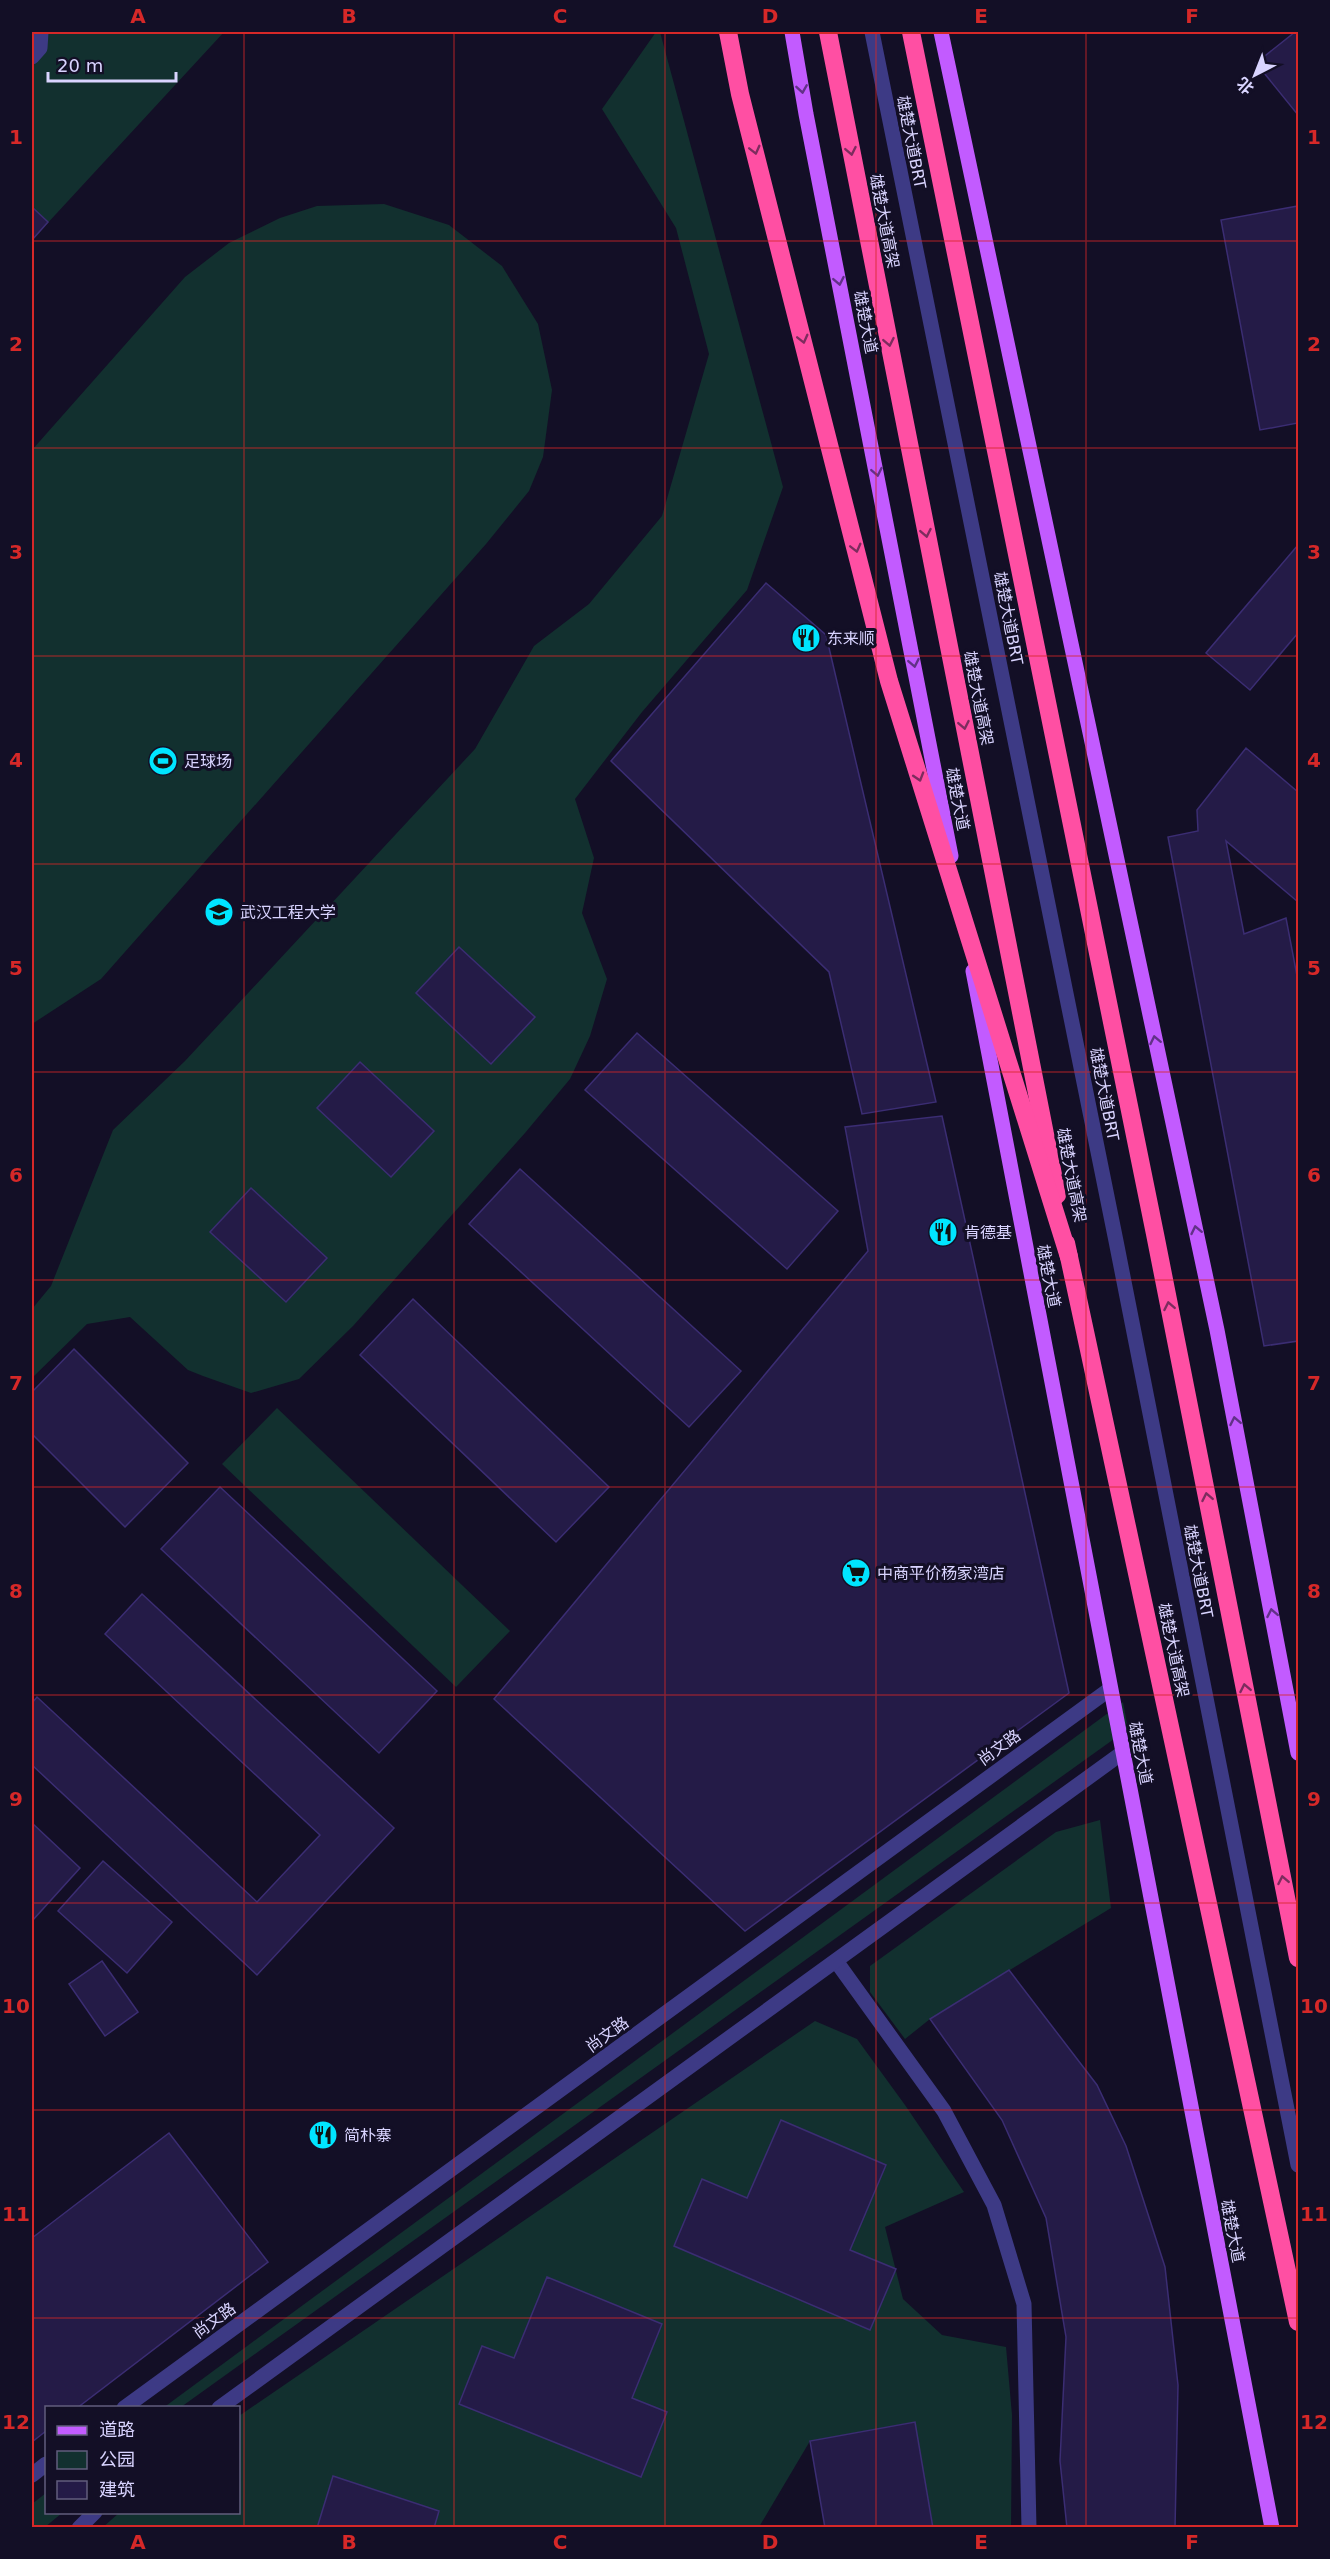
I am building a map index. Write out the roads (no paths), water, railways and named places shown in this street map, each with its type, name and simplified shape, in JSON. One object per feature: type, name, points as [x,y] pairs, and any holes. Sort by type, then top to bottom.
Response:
[{"type":"highway","points":[[728,32],[740,94],[889,681],[1069,1257]]},
{"type":"highway","name":"雄楚大道高架","points":[[828,32],[1069,1257],[1299,2322]]},
{"type":"highway","points":[[911,32],[1299,1958]]},
{"type":"main road","name":"雄楚大道","points":[[792,32],[1272,2528]]},
{"type":"main road","points":[[941,32],[1215,1318],[1299,1753]]},
{"type":"street","points":[[32,57],[40,48],[41,32]]},
{"type":"street","name":"雄楚大道BRT","points":[[872,32],[1116,1240],[1299,2165]]},
{"type":"street","name":"尚文路","points":[[127,2406],[1110,1689]]},
{"type":"street","points":[[222,2406],[1122,1753]]},
{"type":"street","points":[[836,1961],[944,2111],[994,2205],[1024,2304],[1029,2528]]},
{"type":"street","points":[[32,2475],[45,2465]]},
{"type":"street","points":[[79,2528],[93,2514]]},
{"type":"place","name":"东来顺","points":[[806,638]]},
{"type":"place","name":"足球场","points":[[163,761]]},
{"type":"place","name":"武汉工程大学","points":[[219,912]]},
{"type":"place","name":"肯德基","points":[[943,1232]]},
{"type":"place","name":"中商平价杨家湾店","points":[[856,1573]]},
{"type":"place","name":"简朴寨","points":[[323,2135]]}]
